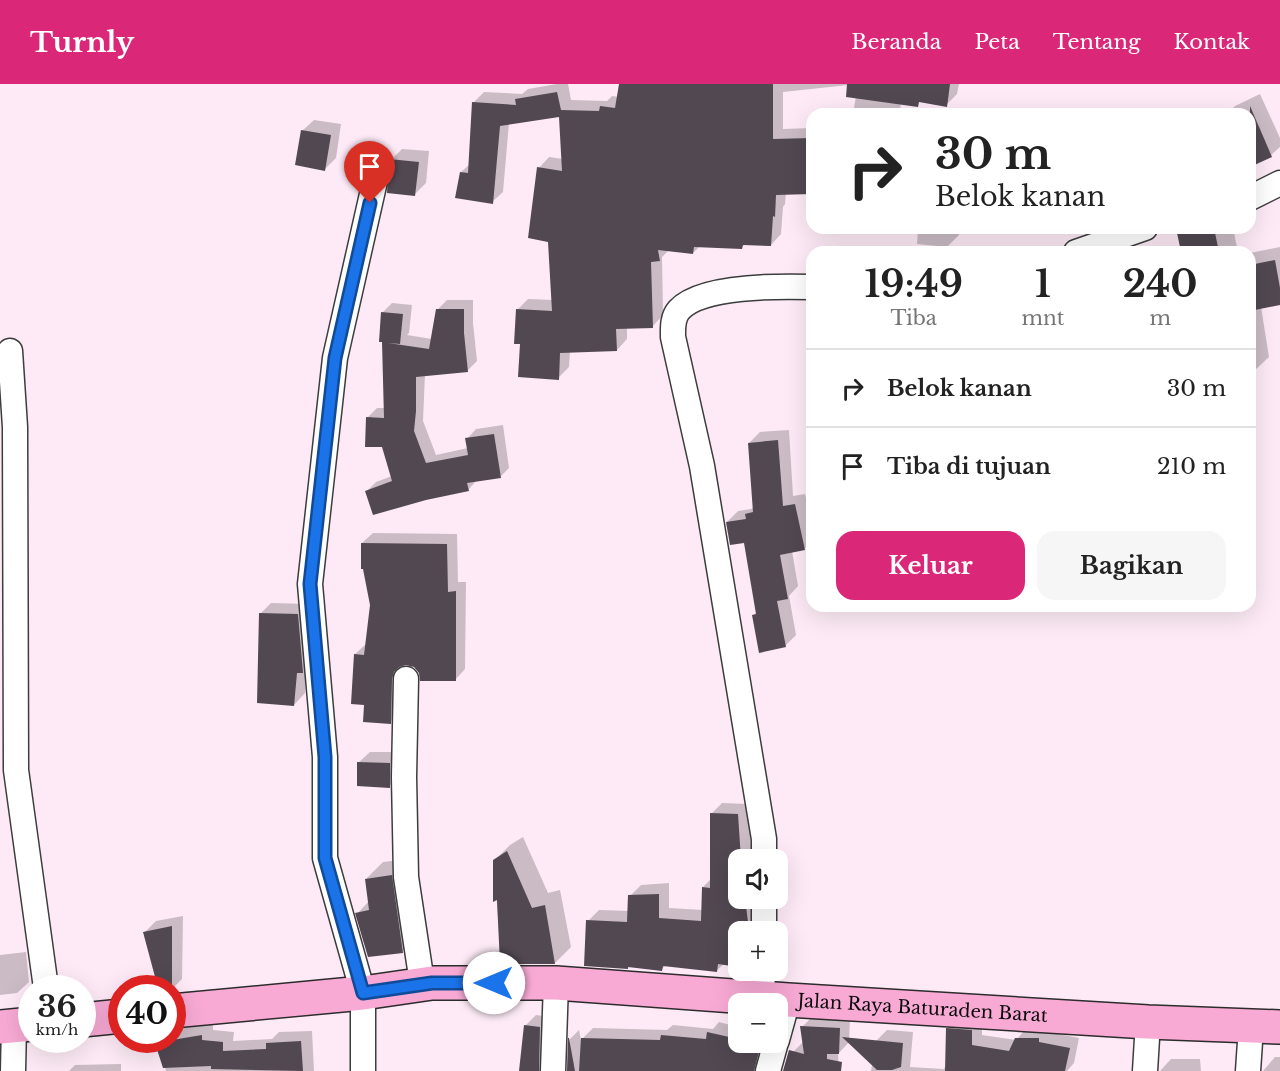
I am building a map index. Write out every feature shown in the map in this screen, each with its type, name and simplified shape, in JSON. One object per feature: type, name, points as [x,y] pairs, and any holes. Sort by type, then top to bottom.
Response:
[{"type":"street","points":[[363,1071],[363,993],[325,858],[325,757],[310,584],[335,358],[375,181]]},
{"type":"street","points":[[1256,195],[1280,183]]},
{"type":"street","points":[[1093,246],[1128,234]]},
{"type":"street","points":[[764,849],[702,466],[673,337],[673,321],[679,311],[692,300],[704,296],[732,290],[806,287]]},
{"type":"street","points":[[10,351],[15,428],[8,769],[44,975]]},
{"type":"street","points":[[406,679],[404,777],[406,877],[421,976],[432,983]]},
{"type":"street","name":"Jalan Raya Baturaden Barat","points":[[186,1010],[363,993],[432,983],[556,983],[771,990],[1148,1022],[1265,1027]]},
{"type":"street","points":[[554,1071],[556,983]]},
{"type":"street","points":[[1145,1071],[1148,1022]]},
{"type":"street","points":[[13,1071],[15,1026]]},
{"type":"street","points":[[1248,1071],[1265,1027]]},
{"type":"street","points":[[768,1071],[773,1053]]},
{"type":"building","points":[[619,84],[773,84],[773,139],[806,138],[806,194],[776,195],[771,246],[743,245],[742,249],[694,247],[693,254],[658,250],[660,261],[651,262],[653,328],[616,329],[617,351],[560,353],[559,380],[518,377],[520,344],[514,344],[516,309],[552,311],[548,242],[528,238],[537,167],[562,171],[559,117],[500,126],[493,204],[455,198],[460,172],[468,173],[472,102],[516,105],[515,99],[557,92],[561,110],[599,111],[600,106],[615,108]]},
{"type":"building","points":[[847,84],[950,84],[947,107],[919,102],[918,107],[846,97]]},
{"type":"building","points":[[1256,120],[1272,157],[1256,164]]},
{"type":"building","points":[[301,130],[331,135],[325,171],[295,165]]},
{"type":"building","points":[[389,159],[419,162],[415,196],[387,193]]},
{"type":"building","points":[[1177,234],[1215,234],[1218,246],[1180,246]]},
{"type":"building","points":[[1275,260],[1280,288],[1280,305],[1256,310],[1256,264]]},
{"type":"building","points":[[436,309],[464,309],[468,372],[416,377],[414,431],[426,463],[468,455],[465,438],[494,434],[501,478],[467,483],[469,491],[373,515],[365,491],[392,481],[382,447],[365,447],[366,417],[384,418],[382,342],[379,342],[381,312],[403,314],[400,344],[388,343],[429,349]]},
{"type":"building","points":[[778,440],[783,506],[795,504],[805,550],[780,555],[788,599],[777,601],[786,647],[759,653],[752,615],[756,614],[744,543],[730,545],[726,522],[746,519],[745,514],[753,512],[748,443]]},
{"type":"building","points":[[361,543],[447,544],[448,592],[456,591],[456,681],[420,681],[419,673],[414,667],[406,665],[399,667],[392,679],[391,724],[363,722],[364,705],[351,704],[354,654],[364,655],[370,605],[363,569],[361,569]]},
{"type":"building","points":[[259,613],[298,614],[303,673],[297,673],[294,706],[257,703]]},
{"type":"building","points":[[357,762],[390,763],[390,788],[357,786]]},
{"type":"building","points":[[710,813],[738,814],[740,849],[728,849],[728,909],[746,909],[748,921],[728,921],[728,966],[718,964],[717,972],[663,966],[662,971],[628,967],[628,969],[584,966],[586,920],[627,922],[628,895],[659,894],[659,918],[701,921],[702,887],[710,888]]},
{"type":"building","points":[[507,851],[532,908],[545,905],[555,964],[500,964],[497,900],[493,902],[493,860]]},
{"type":"building","points":[[392,875],[403,953],[368,957],[355,913],[369,910],[365,879]]},
{"type":"building","points":[[172,926],[172,975],[155,975],[143,932]]},
{"type":"building","points":[[524,1025],[540,1027],[539,1071],[519,1071]]},
{"type":"building","points":[[800,1026],[840,1028],[839,1054],[827,1054],[827,1059],[842,1062],[841,1071],[783,1071],[789,1050],[804,1054]]},
{"type":"building","points":[[946,1028],[972,1030],[972,1045],[1009,1051],[1015,1038],[1039,1038],[1039,1042],[1070,1048],[1065,1071],[945,1071]]},
{"type":"building","points":[[707,1032],[728,1037],[728,1053],[759,1053],[754,1071],[579,1071],[581,1038],[660,1040],[661,1035],[706,1039]]},
{"type":"building","points":[[202,1035],[202,1040],[223,1042],[223,1051],[266,1049],[266,1043],[301,1041],[303,1071],[211,1069],[211,1066],[163,1068],[158,1053],[186,1053],[186,1038]]},
{"type":"building","points":[[842,1037],[903,1043],[901,1067],[892,1070],[877,1070]]},
{"type":"building","points":[[569,1038],[575,1071],[567,1071]]},
{"type":"route","points":[[370,203],[335,358],[310,584],[325,757],[325,858],[363,993],[432,983],[494,983]]}]
